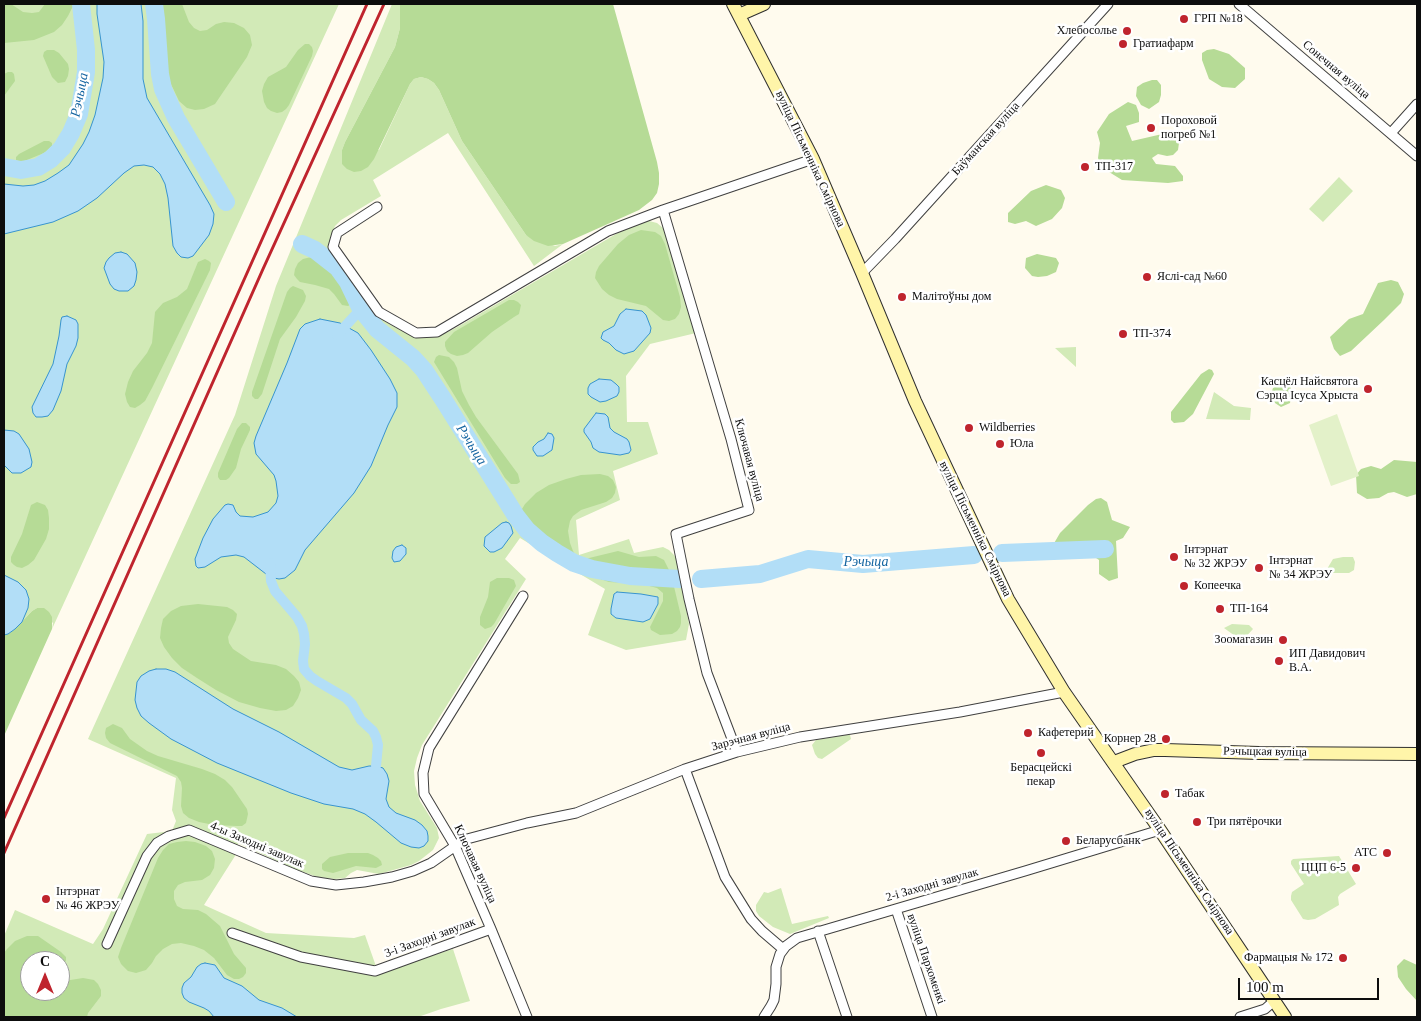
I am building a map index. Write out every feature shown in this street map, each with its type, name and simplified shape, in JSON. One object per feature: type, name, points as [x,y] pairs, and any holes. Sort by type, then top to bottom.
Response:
[{"type":"main road","points":[[736,9],[764,4]]},
{"type":"main road","name":"вуліца Пісьменніка Смірнова","points":[[736,9],[813,159],[915,401],[1008,598],[1064,692],[1114,762],[1285,1017]]},
{"type":"main road","name":"Рэчыцкая вуліца","points":[[1114,762],[1134,754],[1164,750],[1417,754]]},
{"type":"street","name":"Баўманская вуліца","points":[[862,273],[1108,4]]},
{"type":"street","name":"Сонечная вуліца","points":[[1239,4],[1417,156]]},
{"type":"street","points":[[1391,133],[1417,104]]},
{"type":"street","points":[[377,207],[337,233],[333,248],[379,312],[416,333],[437,332],[608,231],[663,210],[813,159]]},
{"type":"street","name":"Ключавая вуліца","points":[[663,210],[731,439],[749,510],[676,534],[689,600],[707,674],[737,752]]},
{"type":"street","name":"Ключавая вуліца","points":[[523,596],[429,748],[423,773],[424,794],[455,846],[527,1017]]},
{"type":"street","name":"Зарэчная вуліца","points":[[455,846],[468,839],[527,822],[576,813],[685,769],[737,752],[800,737],[960,712],[1064,692]]},
{"type":"street","points":[[685,769],[725,877],[751,919],[783,949],[777,960],[774,1000],[764,1017]]},
{"type":"street","name":"4-ы Заходні завулак","points":[[107,944],[147,856],[157,844],[169,836],[189,830],[311,881],[336,885],[403,875],[431,863],[455,846]]},
{"type":"street","name":"2-і Заходні завулак","points":[[783,949],[797,938],[818,931],[1160,830]]},
{"type":"street","name":"вуліца Пархоменкі","points":[[896,909],[932,1017]]},
{"type":"street","name":"3-і Заходні завулак","points":[[232,933],[301,957],[375,971],[491,929]]},
{"type":"street","points":[[818,931],[847,1017]]},
{"type":"street","points":[[1240,1017],[1265,1009],[1274,1001]]},
{"type":"green space","points":[[4,4],[339,4],[52,629],[53,623],[37,608],[15,629],[4,635]]},
{"type":"green space","points":[[4,4],[11,4],[23,12],[32,13],[39,12],[45,4],[74,4],[62,25],[54,32],[34,40],[4,43]]},
{"type":"green space","points":[[161,4],[182,4],[189,22],[200,31],[207,30],[216,24],[224,22],[234,23],[244,28],[250,35],[252,45],[247,57],[215,104],[204,109],[195,110],[187,108],[179,101],[170,82],[166,64]]},
{"type":"green space","points":[[392,4],[400,4],[400,28],[395,47],[342,150],[379,150],[410,84],[414,79],[421,77],[428,79],[439,90],[462,141],[526,235],[555,246],[563,244],[534,266],[448,133],[373,180],[381,196],[341,220],[335,226],[331,242],[384,321],[416,336],[438,335],[448,332],[628,227],[640,222],[649,221],[657,223],[663,228],[669,235],[696,333],[650,344],[626,376],[627,422],[648,422],[658,454],[613,471],[620,500],[576,520],[579,555],[629,539],[634,553],[663,547],[674,555],[677,560],[689,624],[686,640],[626,650],[588,635],[605,589],[520,538],[505,559],[526,579],[422,745],[417,758],[414,771],[415,785],[420,801],[437,828],[439,838],[433,850],[411,865],[379,874],[357,870],[345,878],[335,879],[318,877],[297,870],[238,843],[235,856],[204,905],[266,933],[354,938],[365,935],[378,972],[453,949],[470,1001],[418,1017],[4,1017],[4,936],[15,910],[93,944],[103,929],[147,834],[172,831],[176,821],[172,810],[176,778],[88,739],[235,415],[276,286]]},
{"type":"green space","points":[[400,4],[613,4],[657,162],[659,184],[657,193],[652,200],[639,210],[563,244],[548,246],[534,241],[526,235],[462,141],[439,90],[434,83],[421,77],[414,79],[410,84],[374,159],[368,167],[354,172],[347,169],[342,164],[342,150],[395,47],[400,28]]},
{"type":"green space","points":[[305,44],[309,44],[312,47],[312,56],[289,105],[282,112],[271,111],[264,102],[262,91],[264,84],[268,77],[286,67],[298,50]]},
{"type":"green space","points":[[1214,49],[1229,54],[1245,68],[1245,79],[1235,88],[1222,87],[1209,79],[1202,60],[1202,53]]},
{"type":"green space","points":[[47,50],[54,50],[59,53],[68,64],[68,76],[65,82],[58,83],[52,77],[43,56]]},
{"type":"green space","points":[[8,72],[14,74],[15,81],[4,96],[4,74]]},
{"type":"green space","points":[[1152,80],[1157,80],[1161,85],[1161,95],[1159,102],[1149,109],[1141,105],[1136,96],[1137,87]]},
{"type":"green space","points":[[1128,102],[1136,105],[1139,113],[1139,122],[1126,126],[1132,141],[1171,132],[1179,143],[1178,150],[1173,155],[1158,154],[1152,158],[1156,164],[1175,166],[1183,176],[1183,181],[1168,183],[1122,180],[1101,167],[1098,158],[1100,143],[1097,132],[1109,114]]},
{"type":"green space","points":[[44,141],[49,141],[52,143],[52,146],[44,153],[22,162],[16,160],[19,154]]},
{"type":"green space","points":[[1339,177],[1353,191],[1323,222],[1309,209]]},
{"type":"green space","points":[[1046,185],[1061,190],[1065,198],[1062,208],[1052,219],[1036,226],[1026,221],[1015,224],[1008,222],[1008,213],[1031,191]]},
{"type":"green space","points":[[641,230],[655,232],[661,236],[665,244],[680,297],[681,307],[675,319],[663,320],[646,306],[617,299],[609,295],[602,289],[595,278],[599,266],[618,244],[629,235]]},
{"type":"green space","points":[[1037,254],[1056,258],[1059,263],[1056,272],[1047,276],[1032,276],[1025,268],[1026,258]]},
{"type":"green space","points":[[319,258],[326,262],[342,280],[351,298],[351,304],[348,306],[342,305],[329,289],[300,282],[297,279],[294,275],[298,263],[303,259]]},
{"type":"green space","points":[[205,259],[211,263],[210,270],[152,388],[145,401],[135,408],[130,407],[125,394],[128,382],[133,371],[152,343],[155,312],[163,303],[177,297],[187,289],[198,262]]},
{"type":"green space","points":[[1391,280],[1398,282],[1404,294],[1401,303],[1351,351],[1340,356],[1334,349],[1330,337],[1349,319],[1363,314],[1378,283]]},
{"type":"green space","points":[[293,286],[303,290],[306,296],[305,301],[280,339],[262,394],[258,399],[255,399],[252,396],[252,392],[287,292]]},
{"type":"green space","points":[[509,300],[514,300],[521,305],[519,314],[492,332],[468,353],[457,356],[447,351],[445,342],[454,332]]},
{"type":"green space","points":[[1076,347],[1076,367],[1055,348]]},
{"type":"green space","points":[[439,355],[449,357],[454,362],[462,391],[469,405],[518,474],[520,482],[517,484],[511,484],[505,478],[434,362]]},
{"type":"green space","points":[[1209,369],[1214,374],[1193,414],[1184,422],[1174,423],[1171,420],[1171,412],[1201,374]]},
{"type":"green space","points":[[1279,383],[1290,385],[1292,393],[1290,403],[1281,407],[1272,401],[1270,397],[1273,388]]},
{"type":"green space","points":[[1214,392],[1234,406],[1251,408],[1250,420],[1206,419]]},
{"type":"green space","points":[[1337,414],[1359,476],[1331,486],[1309,425]]},
{"type":"green space","points":[[242,423],[246,423],[250,430],[241,449],[236,468],[229,478],[220,480],[218,473],[237,429]]},
{"type":"green space","points":[[1394,460],[1417,462],[1417,494],[1407,497],[1394,492],[1379,498],[1367,499],[1357,493],[1356,475],[1361,469],[1371,466],[1381,469]]},
{"type":"green space","points":[[600,474],[608,476],[613,480],[616,487],[615,493],[606,502],[581,510],[573,516],[568,531],[573,551],[576,556],[585,559],[618,551],[639,557],[656,556],[664,560],[671,574],[681,616],[680,627],[672,634],[660,635],[651,630],[650,627],[663,601],[663,593],[657,588],[642,584],[609,582],[583,573],[531,542],[519,529],[517,520],[519,514],[525,504],[536,493],[549,485],[566,479],[581,475]]},
{"type":"green space","points":[[1101,498],[1107,502],[1112,520],[1130,527],[1123,538],[1116,541],[1118,578],[1109,581],[1099,574],[1099,560],[1093,556],[1068,557],[1059,555],[1053,545],[1060,533],[1088,505]]},
{"type":"green space","points":[[37,502],[45,505],[48,510],[49,529],[46,539],[34,560],[22,568],[17,567],[11,562],[11,557],[22,534],[31,505]]},
{"type":"green space","points":[[1353,557],[1355,562],[1354,570],[1349,573],[1328,573],[1327,569],[1333,559]]},
{"type":"green space","points":[[497,578],[514,580],[516,586],[494,624],[485,629],[480,625],[480,617],[488,597],[490,582]]},
{"type":"green space","points":[[198,604],[227,607],[237,614],[228,637],[229,643],[233,649],[251,661],[276,665],[286,669],[294,676],[299,682],[301,690],[293,706],[286,710],[276,711],[239,702],[197,678],[182,668],[172,658],[160,638],[163,619],[171,611],[181,606]]},
{"type":"green space","points":[[37,608],[44,608],[49,612],[52,617],[52,629],[4,736],[4,635],[15,629]]},
{"type":"green space","points":[[1232,624],[1249,625],[1253,629],[1242,641],[1224,628]]},
{"type":"green space","points":[[113,724],[122,728],[130,739],[147,751],[202,769],[225,780],[247,809],[246,823],[242,826],[214,825],[189,818],[183,813],[181,806],[182,788],[177,776],[110,743],[105,733],[106,728]]},
{"type":"green space","points":[[850,735],[851,739],[822,759],[818,758],[815,754],[812,745],[816,740]]},
{"type":"green space","points":[[186,841],[206,846],[212,851],[215,859],[214,868],[210,875],[202,880],[185,882],[178,885],[174,891],[174,899],[177,906],[183,909],[198,910],[220,926],[234,954],[246,968],[246,973],[239,979],[234,979],[227,975],[214,958],[204,950],[181,943],[172,944],[163,949],[146,970],[136,973],[128,971],[121,964],[118,957],[158,858],[169,844]]},
{"type":"green space","points":[[348,853],[368,853],[378,858],[382,865],[376,868],[356,866],[333,873],[322,869],[322,864],[330,857]]},
{"type":"green space","points":[[1339,856],[1356,884],[1340,894],[1338,897],[1339,905],[1315,919],[1303,919],[1291,900],[1291,896],[1292,892],[1304,884],[1291,861],[1293,859]]},
{"type":"green space","points":[[781,888],[792,924],[828,916],[829,918],[790,934],[773,927],[759,916],[756,911],[756,905],[764,892],[768,893]]},
{"type":"green space","points":[[27,936],[38,936],[60,951],[20,951],[20,1001],[70,1001],[70,980],[83,978],[94,980],[101,990],[101,996],[87,1017],[4,1017],[4,953],[15,941]]},
{"type":"green space","points":[[1404,959],[1417,965],[1417,1001],[1398,977],[1397,966]]},
{"type":"water","points":[[97,4],[141,4],[143,21],[143,79],[147,98],[214,214],[209,235],[193,256],[188,258],[181,257],[173,246],[165,184],[160,174],[153,167],[144,165],[134,166],[97,198],[78,211],[53,222],[4,234],[4,184],[23,186],[45,181],[69,165],[89,132],[95,115],[103,78],[104,62]]},
{"type":"water","points":[[115,253],[127,254],[135,263],[137,272],[134,286],[128,291],[114,289],[104,268],[109,258]]},
{"type":"water","points":[[626,309],[642,311],[646,315],[651,328],[650,333],[634,351],[624,354],[601,338],[603,332],[614,326],[620,314]]},
{"type":"water","points":[[67,316],[76,320],[78,324],[76,346],[67,364],[61,391],[53,410],[48,416],[36,417],[32,407],[53,364],[62,317]]},
{"type":"water","points":[[320,319],[340,323],[358,333],[390,379],[397,393],[397,407],[371,466],[354,493],[305,550],[295,570],[285,578],[274,578],[244,557],[236,555],[221,557],[205,567],[198,568],[195,559],[203,538],[213,519],[225,505],[233,505],[240,516],[253,517],[268,512],[276,503],[278,496],[274,475],[256,454],[254,443],[300,329],[305,324]]},
{"type":"water","points":[[599,379],[611,380],[616,384],[619,387],[617,396],[600,402],[591,397],[588,394],[588,388],[590,384]]},
{"type":"water","points":[[596,413],[605,414],[608,417],[610,428],[627,439],[631,450],[629,453],[620,455],[599,452],[593,448],[584,429]]},
{"type":"water","points":[[4,430],[14,431],[19,434],[29,449],[32,462],[31,467],[21,473],[12,473],[4,465]]},
{"type":"water","points":[[548,433],[552,434],[554,438],[552,450],[543,456],[537,456],[533,447],[544,439]]},
{"type":"water","points":[[506,522],[511,526],[513,533],[502,548],[490,552],[484,546],[485,537],[502,523]]},
{"type":"water","points":[[402,545],[406,548],[406,554],[400,561],[394,562],[392,558],[393,551],[396,547]]},
{"type":"water","points":[[4,575],[18,582],[26,590],[29,599],[28,608],[22,622],[15,629],[4,635]]},
{"type":"water","points":[[617,592],[658,597],[658,604],[650,619],[643,622],[616,618],[611,614],[611,609],[614,594]]},
{"type":"water","points":[[156,669],[166,669],[175,672],[233,709],[279,732],[339,767],[352,770],[369,766],[383,768],[389,781],[386,799],[389,807],[396,813],[415,820],[422,825],[427,831],[428,841],[419,848],[411,847],[401,843],[365,814],[353,809],[324,804],[291,793],[217,763],[171,739],[141,716],[135,700],[137,682],[141,676]]},
{"type":"water","points":[[205,963],[215,965],[224,978],[242,986],[259,1000],[282,1008],[297,1017],[214,1017],[204,1008],[189,1002],[182,993],[184,983],[191,977],[197,967]]},
{"type":"waterway","name":"Рэчыца","points":[[4,167],[21,170],[38,167],[51,159],[62,148],[71,133],[79,114],[86,72],[86,50],[81,4]]},
{"type":"waterway","name":"Рэчыца","points":[[154,4],[163,89],[176,118],[226,202]]},
{"type":"waterway","name":"Рэчыца","points":[[302,244],[315,250],[338,268],[348,282],[361,309],[377,329],[413,358],[424,370],[516,516],[527,530],[557,553],[574,563],[592,569],[630,576],[680,579]]},
{"type":"waterway","points":[[337,335],[361,309]]},
{"type":"waterway","name":"Рэчыца","points":[[1002,553],[1105,549]]},
{"type":"waterway","name":"Рэчыца","points":[[701,579],[760,574],[808,559],[863,564],[974,555]]},
{"type":"waterway","points":[[270,563],[271,581],[275,591],[297,617],[302,626],[305,644],[304,669],[317,681],[346,698],[352,704],[361,720],[373,731],[378,745],[376,766]]},
{"type":"railway","points":[[4,818],[367,4]]},
{"type":"railway","points":[[4,853],[263,269],[384,4]]},
{"type":"place","name":"ГРП №18","points":[[1184,19]]},
{"type":"place","name":"Хлебосолье","points":[[1127,31]]},
{"type":"place","name":"Гратиафарм","points":[[1123,44]]},
{"type":"place","name":"Пороховой погреб №1","points":[[1151,128]]},
{"type":"place","name":"ТП-317","points":[[1085,167]]},
{"type":"place","name":"Яслі-сад №60","points":[[1147,277]]},
{"type":"place","name":"Малітоўны дом","points":[[902,297]]},
{"type":"place","name":"ТП-374","points":[[1123,334]]},
{"type":"place","name":"Касцёл Найсвятога Сэрца Ісуса Хрыста","points":[[1368,389]]},
{"type":"place","name":"Wildberries","points":[[969,428]]},
{"type":"place","name":"Юла","points":[[1000,444]]},
{"type":"place","name":"Інтэрнат № 32 ЖРЭУ","points":[[1174,557]]},
{"type":"place","name":"Інтэрнат № 34 ЖРЭУ","points":[[1259,568]]},
{"type":"place","name":"Копеечка","points":[[1184,586]]},
{"type":"place","name":"ТП-164","points":[[1220,609]]},
{"type":"place","name":"Зоомагазин","points":[[1283,640]]},
{"type":"place","name":"ИП Давидович В.А.","points":[[1279,661]]},
{"type":"place","name":"Кафетерий","points":[[1028,733]]},
{"type":"place","name":"Корнер 28","points":[[1166,739]]},
{"type":"place","name":"Берасцейскі пекар","points":[[1041,753]]},
{"type":"place","name":"Табак","points":[[1165,794]]},
{"type":"place","name":"Три пятёрочки","points":[[1197,822]]},
{"type":"place","name":"Беларусбанк","points":[[1066,841]]},
{"type":"place","name":"АТС","points":[[1387,853]]},
{"type":"place","name":"ЦЦП 6-5","points":[[1356,868]]},
{"type":"place","name":"Інтэрнат № 46 ЖРЭУ","points":[[46,899]]},
{"type":"place","name":"Фармацыя № 172","points":[[1343,958]]}]
